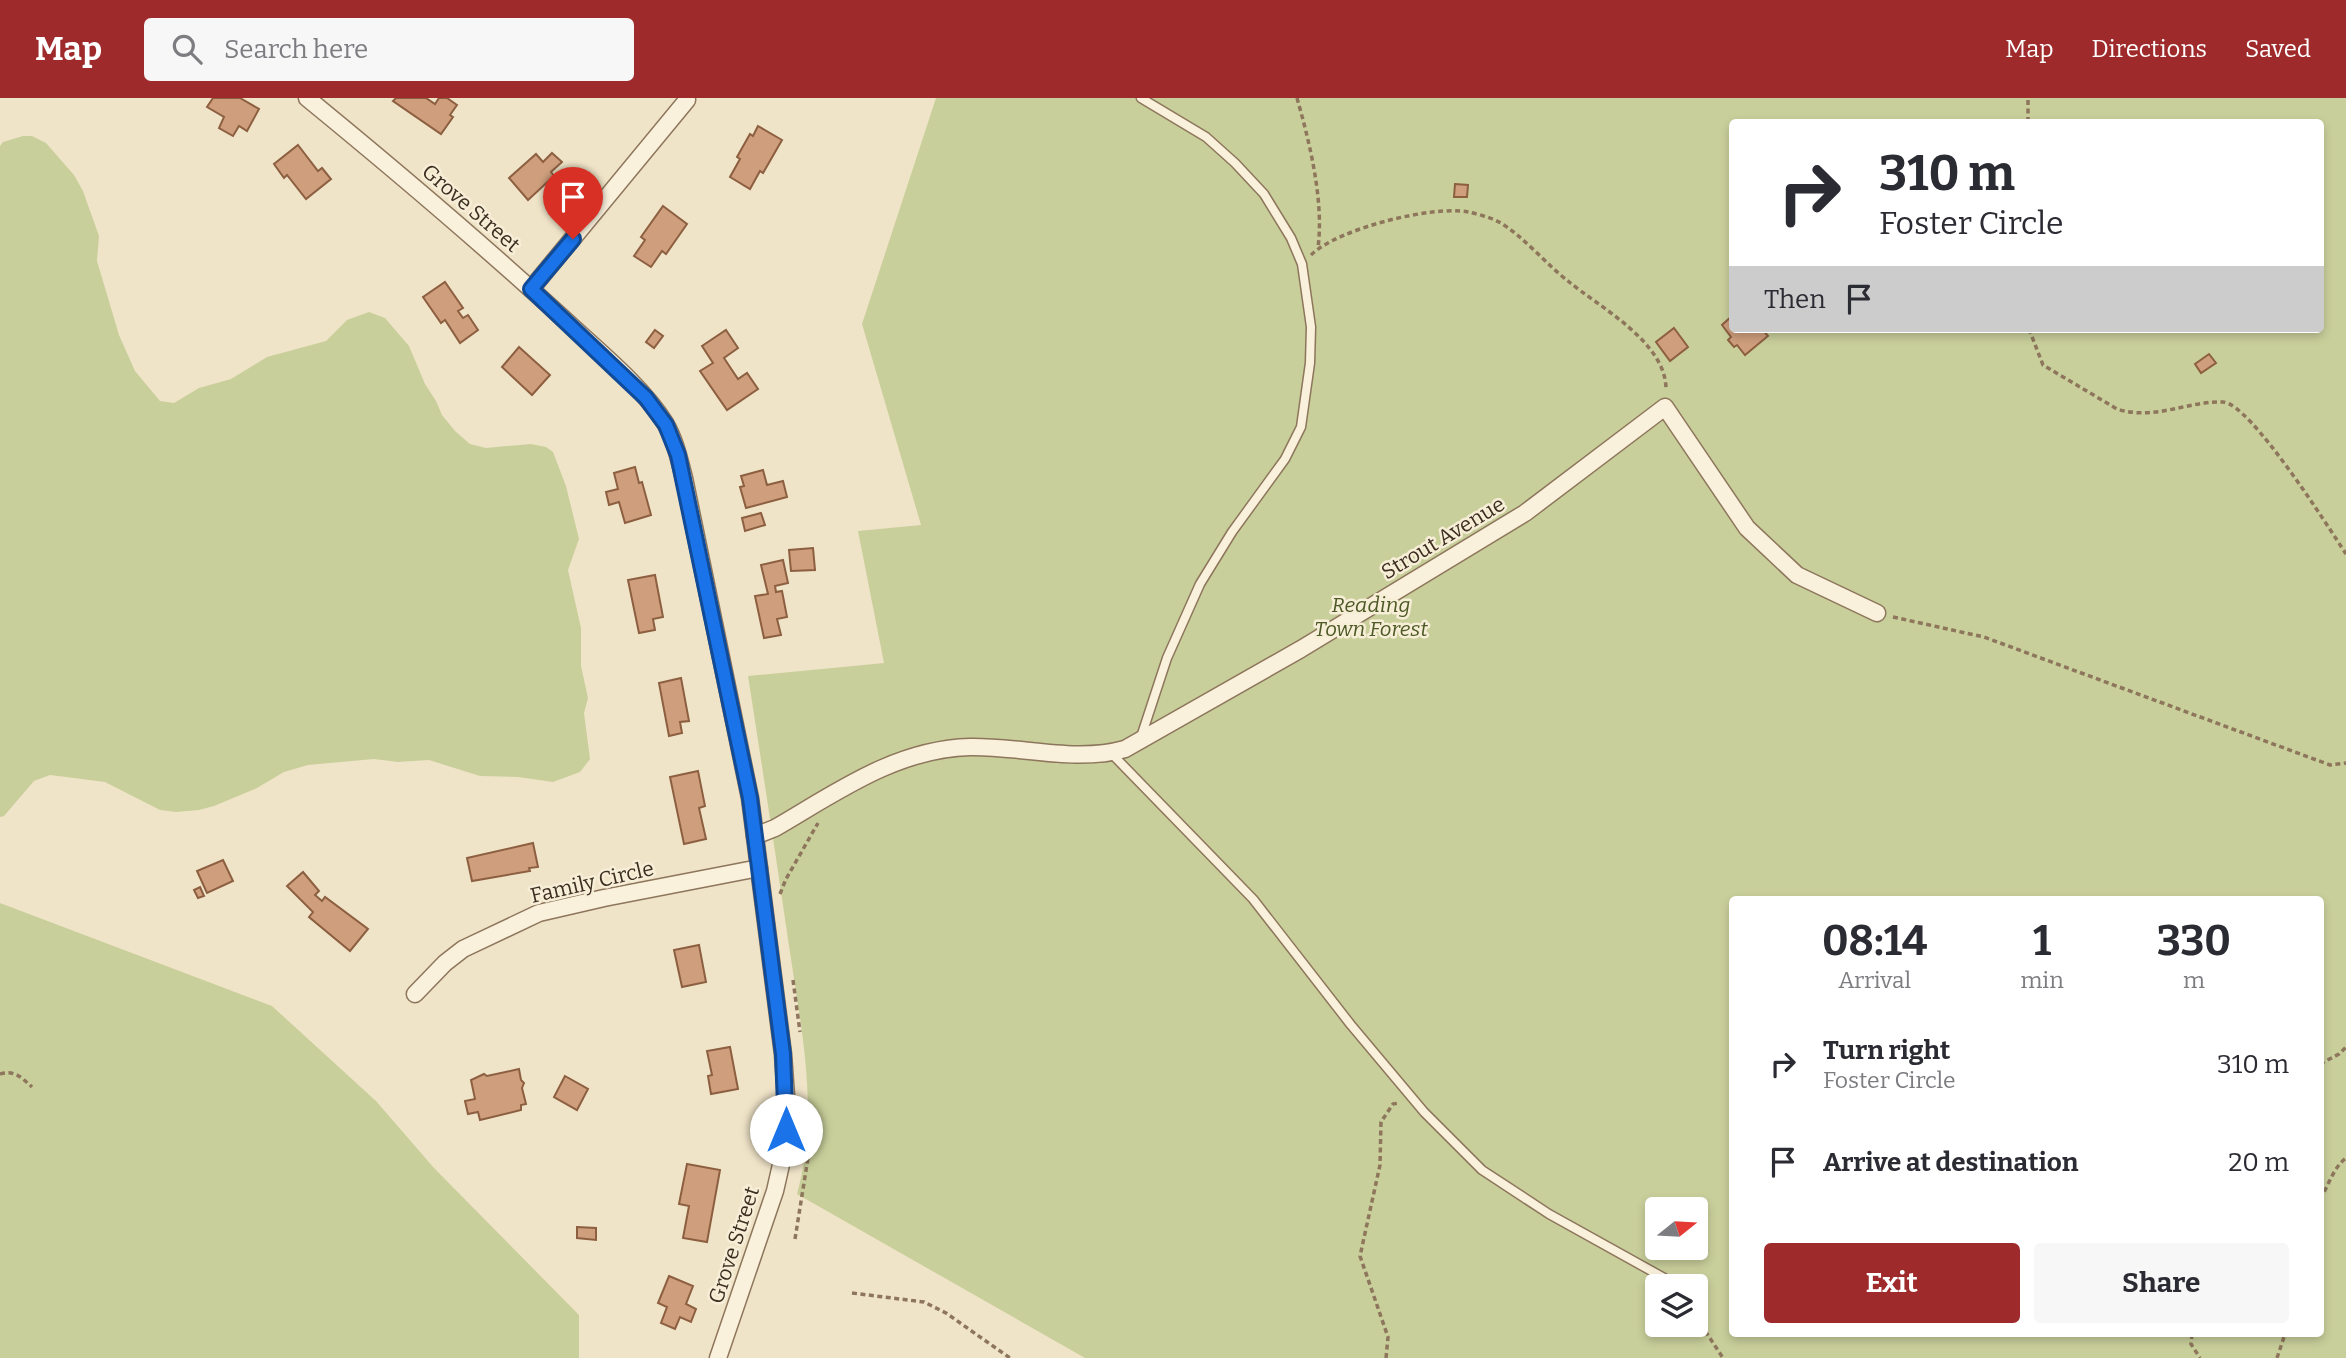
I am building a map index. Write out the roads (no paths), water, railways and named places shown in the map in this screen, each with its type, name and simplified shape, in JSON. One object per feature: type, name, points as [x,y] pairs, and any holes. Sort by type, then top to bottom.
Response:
[{"type":"street","name":"Grove Street","points":[[307,98],[449,215],[531,289],[646,398],[666,425],[673,440],[684,478],[740,746],[755,836],[783,1054],[786,1130],[782,1165],[718,1358]]},
{"type":"street","points":[[531,289],[687,100]]},
{"type":"street","name":"Strout Avenue","points":[[755,836],[775,828],[887,765],[936,750],[970,747],[1014,748],[1072,754],[1111,753],[1125,749],[1301,649],[1525,513],[1665,407],[1747,528],[1797,575],[1877,613]]},
{"type":"street","name":"Family Circle","points":[[415,993],[463,949],[538,913],[759,868]]},
{"type":"lane","points":[[1140,740],[1167,658],[1200,584],[1232,532],[1285,459],[1301,427],[1311,351],[1302,264],[1291,238],[1264,194],[1206,137],[1141,98]]},
{"type":"lane","points":[[1111,753],[1253,899],[1351,1025],[1448,1138],[1482,1170],[1549,1214],[1657,1274]]},
{"type":"park label","name":"Reading Town Forest","points":[[1371,617]]}]
